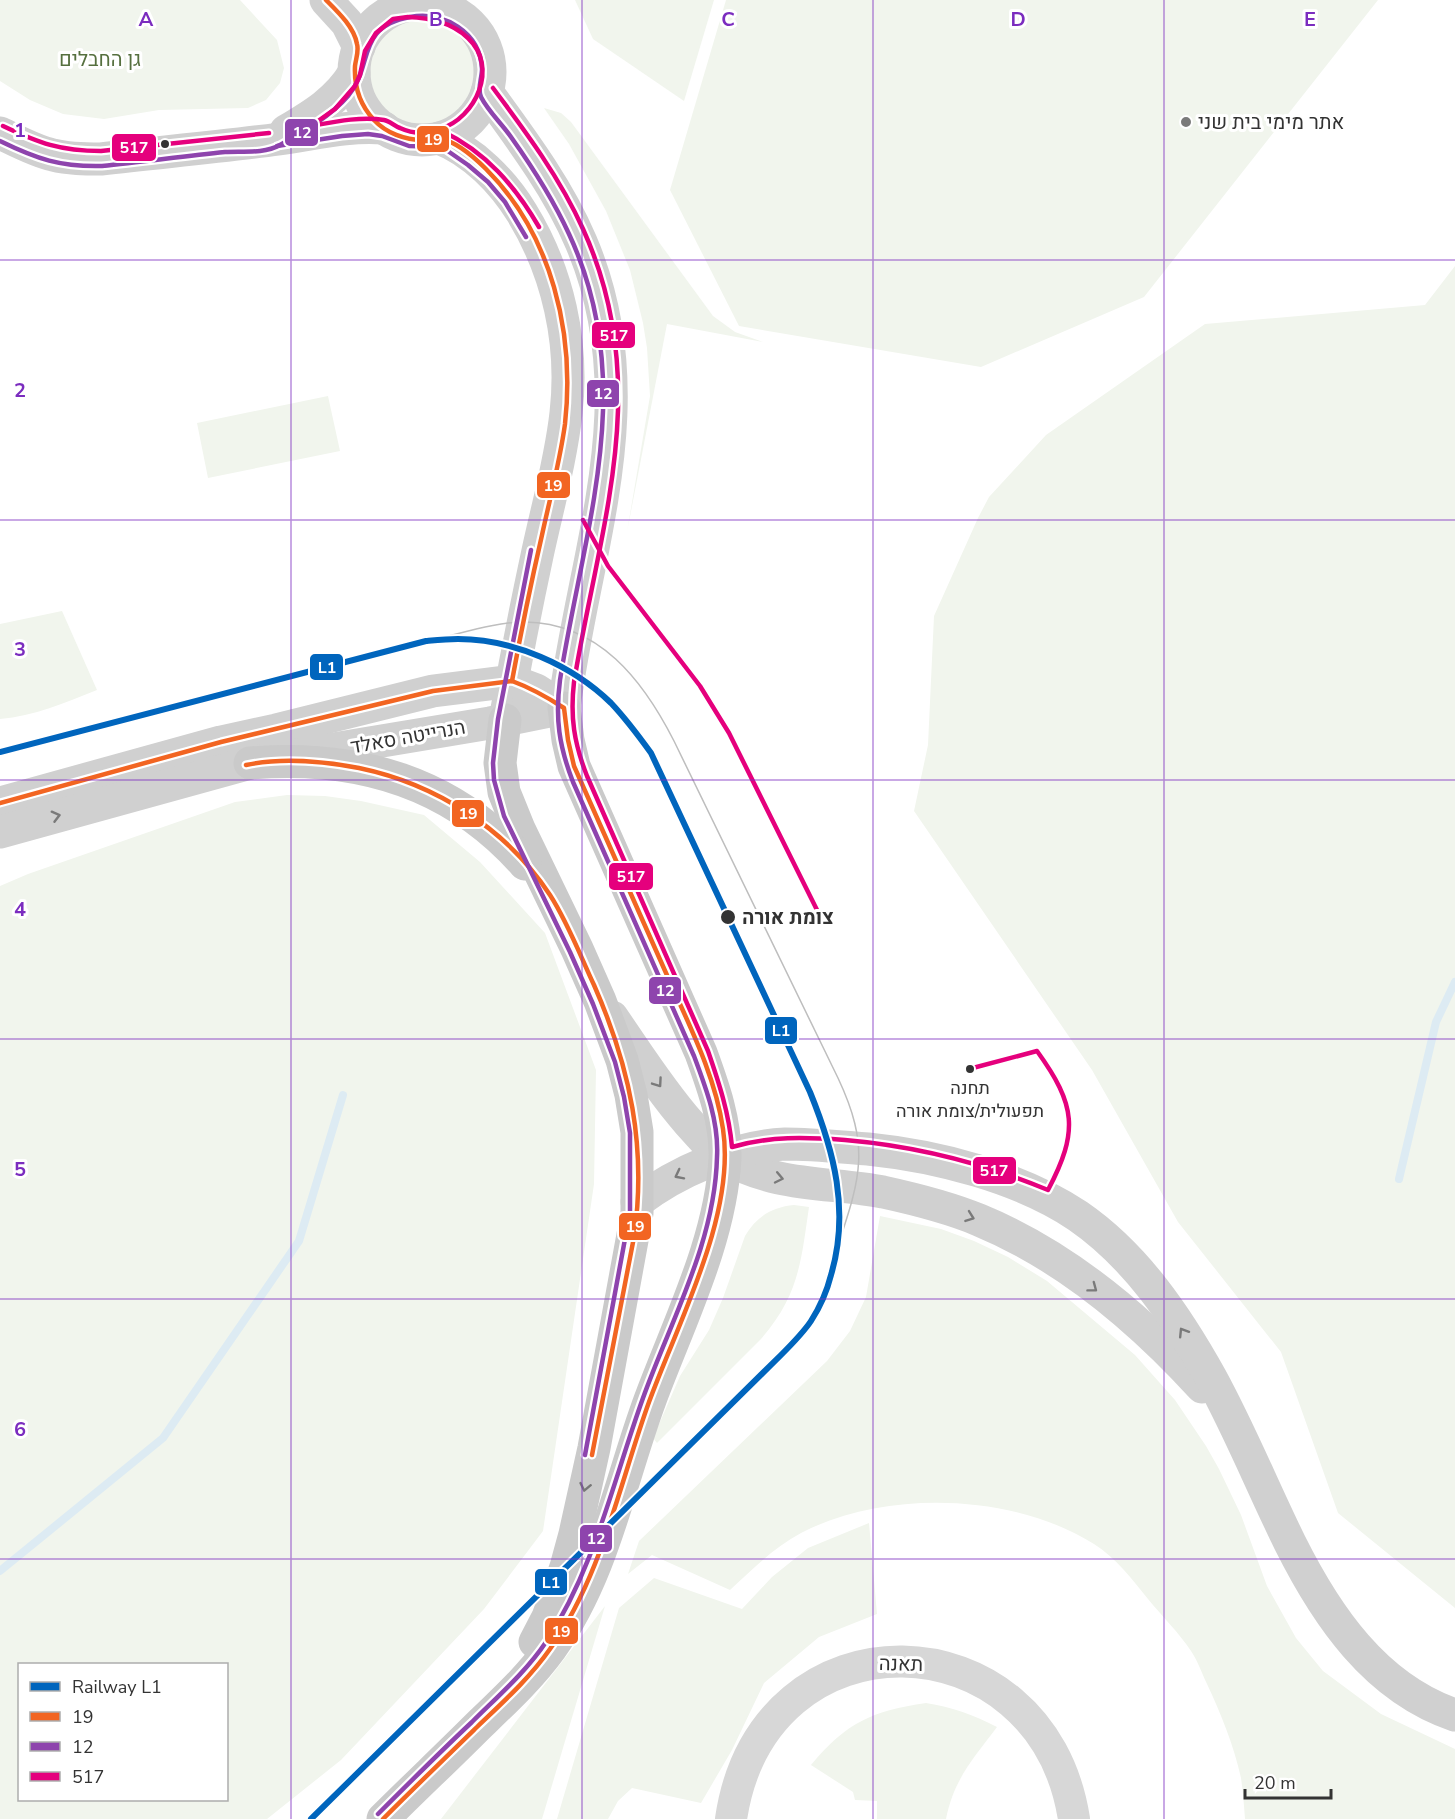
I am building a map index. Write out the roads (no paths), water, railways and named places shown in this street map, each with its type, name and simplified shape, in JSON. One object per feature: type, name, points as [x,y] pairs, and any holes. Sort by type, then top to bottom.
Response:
[{"type":"main road","points":[[272,140],[310,117],[344,89],[356,60],[366,34],[398,3],[441,7],[461,16],[469,23],[476,31],[486,51],[490,72],[487,92],[478,111],[471,119],[454,132],[439,138],[413,140],[384,128],[375,121],[362,104],[355,84],[356,60],[347,23],[326,0]]},
{"type":"main road","points":[[383,1819],[520,1685],[566,1626],[586,1589],[650,1400],[694,1289],[714,1222],[725,1157],[722,1124],[701,1053],[574,766],[568,740],[564,708],[569,672],[597,531],[608,460],[612,389],[605,317],[581,242],[561,201],[536,160],[487,92]]},
{"type":"main road","points":[[0,133],[29,147],[53,155],[93,159],[272,140],[339,129],[384,128]]},
{"type":"main road","points":[[439,138],[457,147],[483,166],[499,182],[532,230],[552,275],[558,296],[566,343],[567,388],[563,432],[512,681],[500,763],[504,792],[512,813],[600,1000],[622,1060],[637,1132],[637,1213],[594,1448],[575,1534],[566,1567],[543,1626],[512,1682],[488,1717]]},
{"type":"main road","name":"הנרייטה סאלד","points":[[0,803],[221,742],[433,691],[512,681],[536,690],[564,708]]},
{"type":"main road","name":"הנרייטה סאלד","points":[[0,832],[250,764],[564,708]]},
{"type":"main road","points":[[250,764],[305,761],[335,764],[369,770],[419,785],[453,803],[490,828],[535,874],[552,899]]},
{"type":"main road","points":[[600,1000],[660,1087],[697,1132],[725,1157],[772,1178],[856,1187],[919,1200],[979,1220],[1033,1247],[1093,1287],[1154,1338],[1202,1388],[1241,1439]]},
{"type":"main road","points":[[637,1203],[673,1178],[689,1170],[725,1157],[786,1144],[889,1152],[930,1159],[1008,1182],[1051,1200],[1079,1217],[1113,1245],[1136,1268],[1177,1321],[1212,1379],[1301,1563],[1336,1622],[1358,1650],[1384,1674],[1413,1695],[1455,1715]]},
{"type":"street","name":"תאנה","points":[[731,1819],[740,1782],[760,1737],[792,1700],[812,1685],[858,1666],[885,1661],[915,1661],[944,1666],[971,1676],[995,1690],[1017,1707],[1040,1734],[1062,1772],[1071,1796],[1074,1819]]},
{"type":"waterway","points":[[1399,1179],[1436,1022],[1455,982]]},
{"type":"waterway","points":[[0,1571],[163,1438],[299,1241],[343,1095]]},
{"type":"tram line","points":[[426,641],[500,624],[525,622],[551,625],[575,632],[596,644],[616,659],[648,697],[674,741],[848,1102],[855,1123],[859,1162],[852,1200],[838,1245]]},
{"type":"rail line","name":"L1","points":[[0,752],[426,641],[479,640],[520,649],[560,666],[595,689],[611,703],[651,753],[810,1092],[826,1136],[837,1182],[839,1205],[837,1251],[823,1299],[808,1325],[781,1355],[311,1819]]},
{"type":"place","name":"אתר מימי בית שני","points":[[1186,122]]},
{"type":"place","name":"צומת אורה","points":[[728,917]]},
{"type":"place","name":"תחנה תפעולית/צומת אורה","points":[[970,1069]]},
{"type":"park label","name":"גן החבלים","points":[[100,59]]}]
